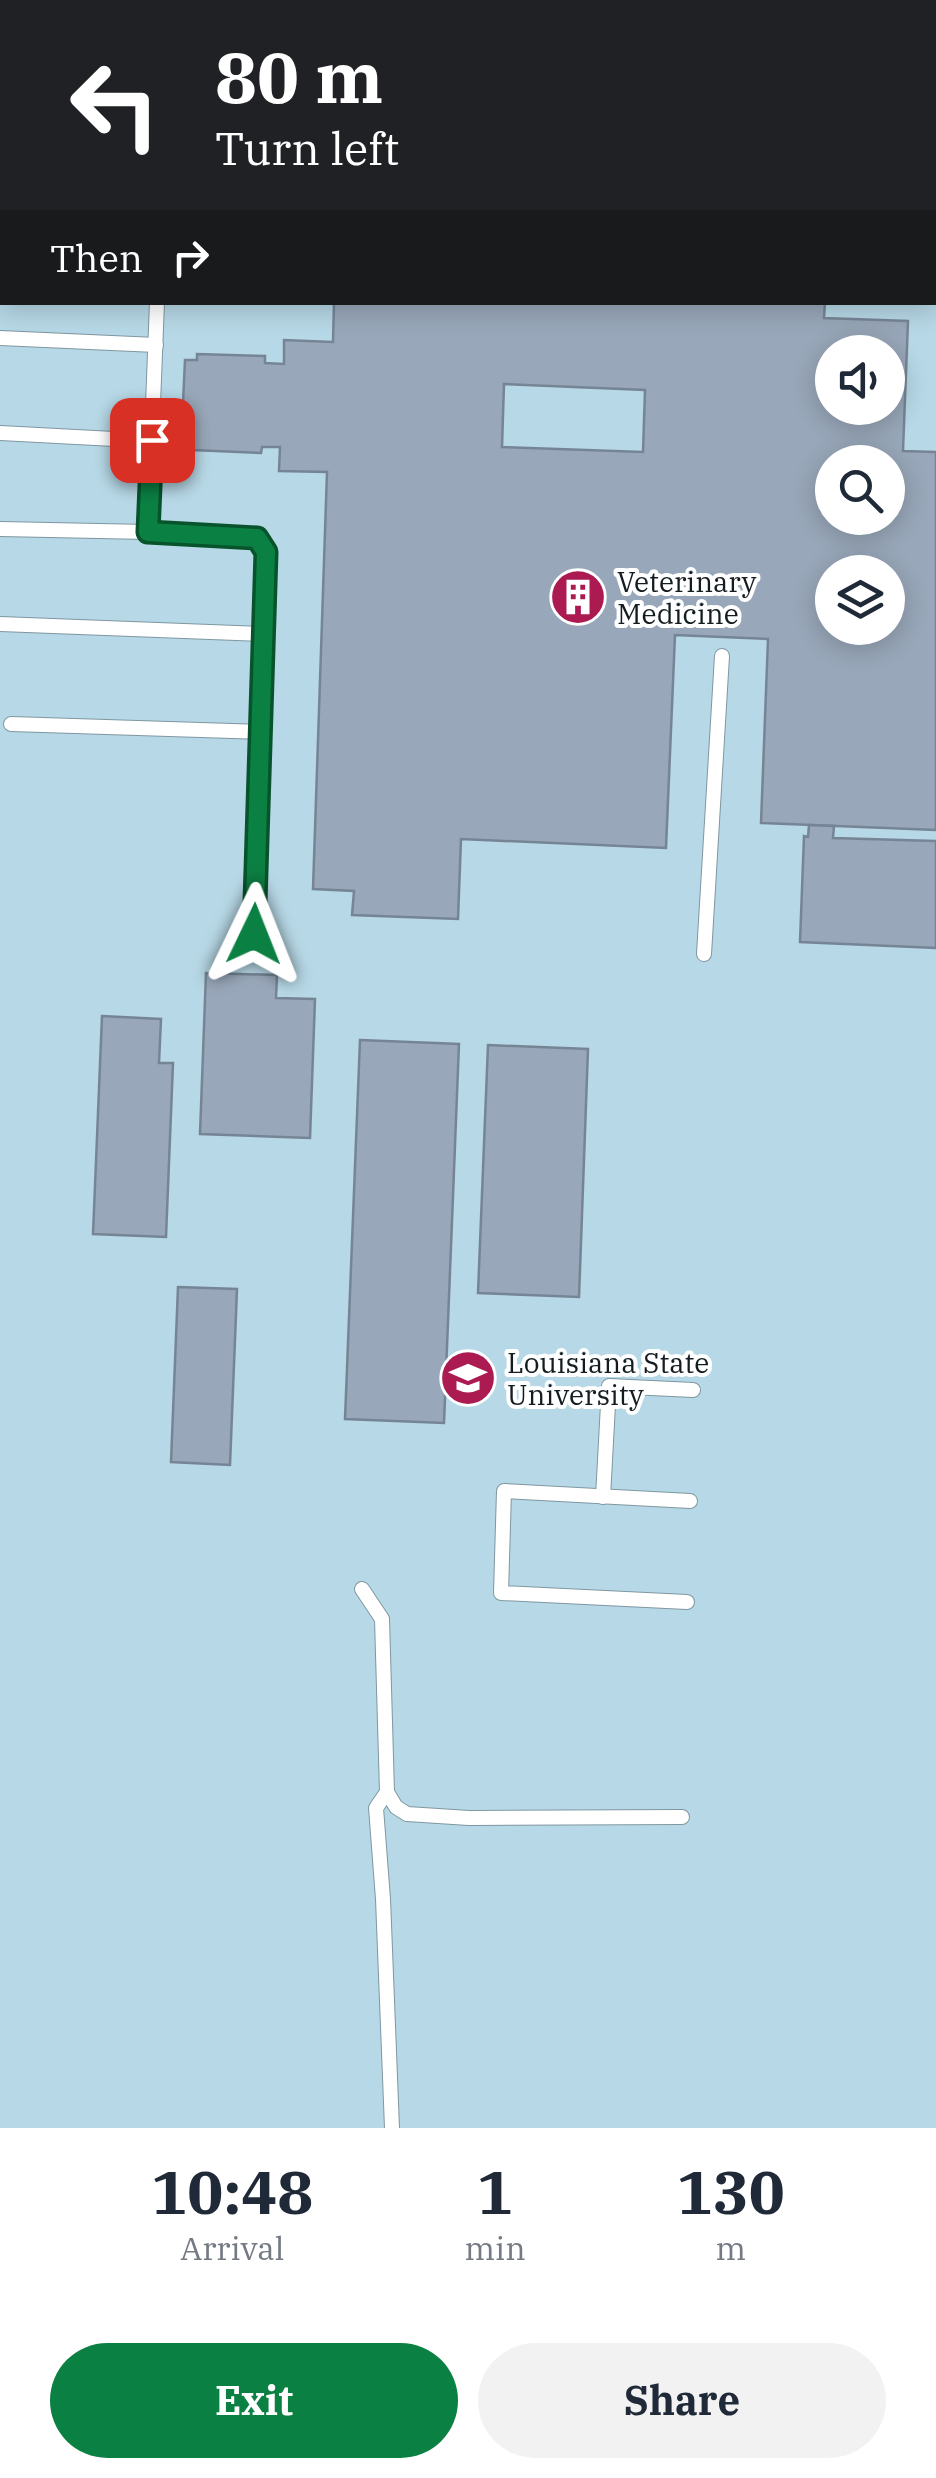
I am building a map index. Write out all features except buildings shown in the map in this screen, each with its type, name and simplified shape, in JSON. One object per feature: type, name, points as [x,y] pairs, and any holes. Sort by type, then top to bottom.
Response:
[{"type":"lane","points":[[148,532],[157,305]]},
{"type":"lane","points":[[0,338],[156,345]]},
{"type":"lane","points":[[0,433],[152,440]]},
{"type":"lane","points":[[0,529],[257,538],[266,552],[254,934]]},
{"type":"lane","points":[[0,624],[264,634]]},
{"type":"lane","points":[[704,954],[722,656]]},
{"type":"lane","points":[[10,724],[261,732]]},
{"type":"lane","points":[[603,1497],[609,1386],[693,1390]]},
{"type":"lane","points":[[687,1602],[501,1593],[504,1492],[690,1501]]},
{"type":"lane","points":[[362,1589],[382,1619],[387,1792],[396,1807],[407,1814],[487,1818],[682,1818]]},
{"type":"lane","points":[[387,1792],[376,1808],[392,2128]]},
{"type":"shaded area","name":"Louisiana State University","points":[[0,305],[936,305],[936,2128],[0,2128]]},
{"type":"place","name":"Veterinary Medicine","points":[[578,597]]},
{"type":"place","name":"Louisiana State University","points":[[468,1378]]},
{"type":"route","points":[[152,440],[148,532],[257,538],[266,552],[254,934]]}]
